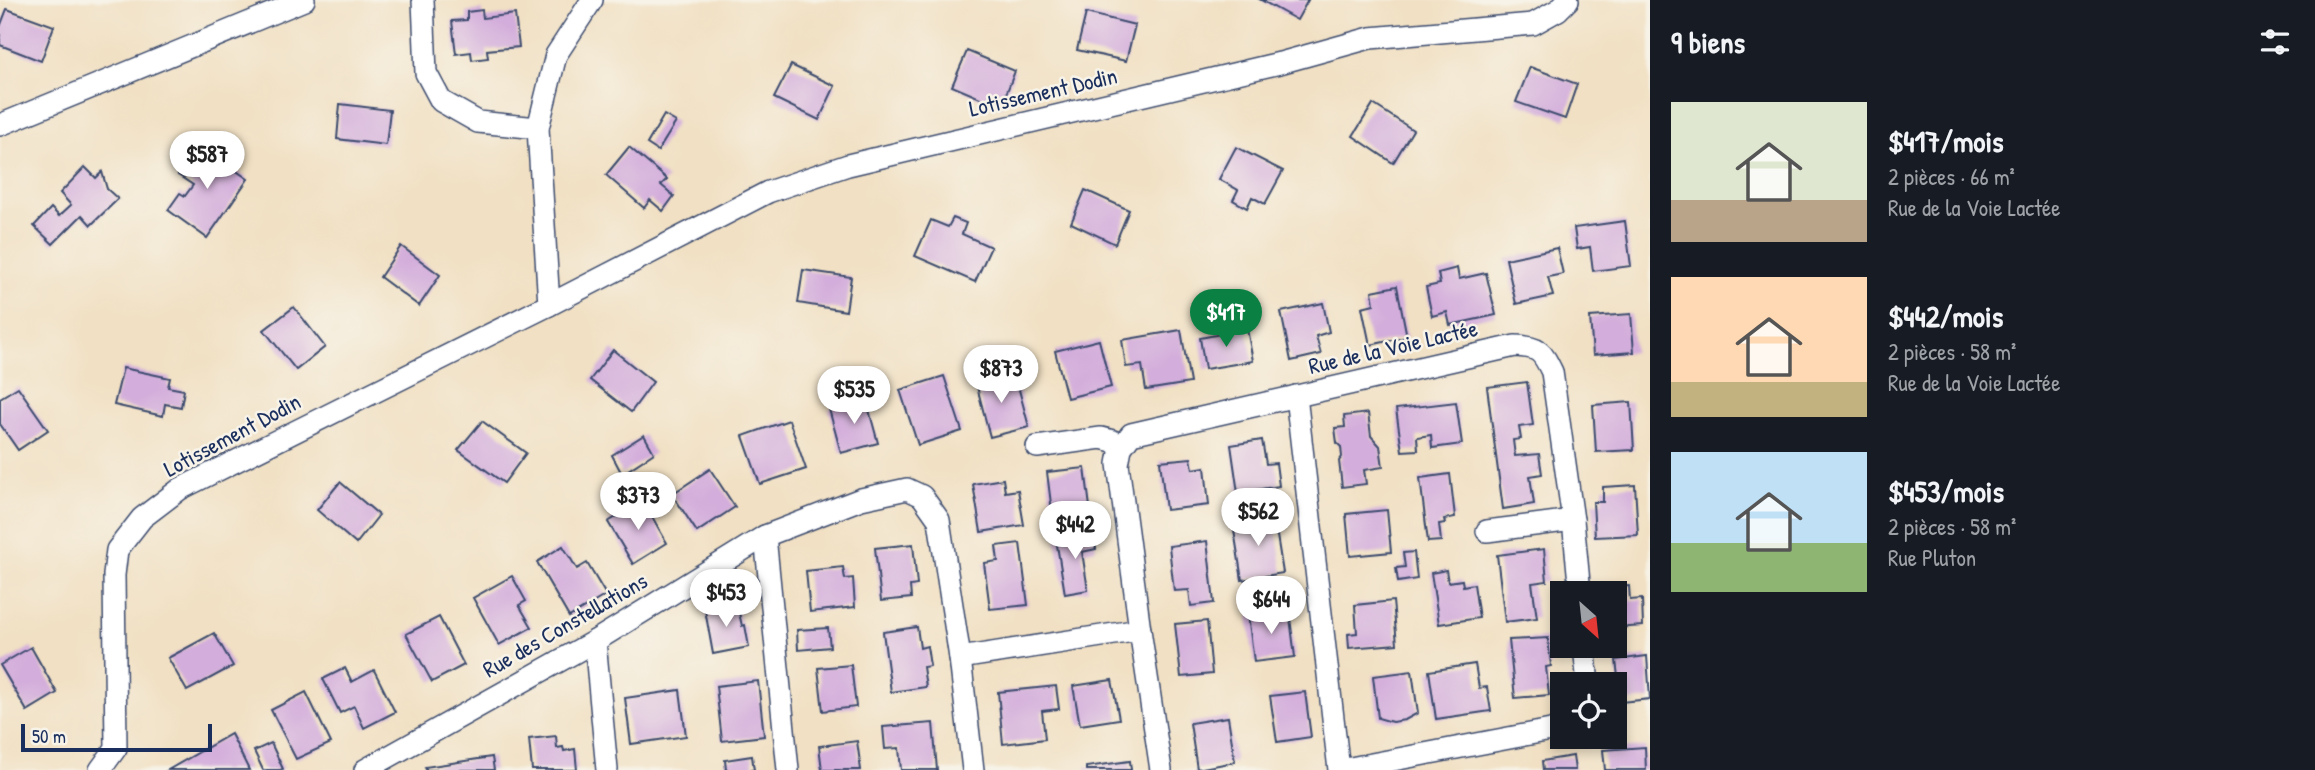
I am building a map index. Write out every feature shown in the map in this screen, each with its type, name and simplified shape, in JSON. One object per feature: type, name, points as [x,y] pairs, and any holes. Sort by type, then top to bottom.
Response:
[{"type":"street","points":[[0,125],[304,0]]},
{"type":"street","points":[[423,0],[426,73],[441,101],[478,122],[538,128]]},
{"type":"street","points":[[549,305],[538,128],[556,55],[592,0]]},
{"type":"street","name":"Lotissement Dodin","points":[[100,770],[116,748],[114,575],[117,550],[142,518],[180,489],[549,305],[768,192],[848,165],[1280,63],[1370,38],[1533,24],[1558,10],[1567,0]]},
{"type":"street","name":"Rue de la Voie Lactée","points":[[1121,448],[1131,434],[1515,346],[1533,347],[1544,355],[1552,372],[1579,581]]},
{"type":"street","points":[[1296,396],[1339,770],[1550,730]]},
{"type":"street","points":[[1037,447],[1101,438],[1113,441],[1121,448],[1118,464],[1161,770]]},
{"type":"street","name":"Rue des Constellations","points":[[365,770],[595,641],[765,536],[861,499],[907,489],[922,496],[939,520],[960,658],[973,770]]},
{"type":"street","points":[[1488,531],[1573,520]]},
{"type":"street","points":[[765,536],[788,770]]},
{"type":"street","points":[[960,658],[1140,630]]},
{"type":"street","points":[[595,641],[607,770]]},
{"type":"building","points":[[1261,0],[1308,0],[1297,20]]},
{"type":"building","points":[[7,9],[54,26],[41,61],[0,45],[0,27]]},
{"type":"building","points":[[482,10],[483,18],[515,14],[519,47],[487,50],[488,58],[472,60],[471,52],[456,54],[452,21],[467,20],[467,12]]},
{"type":"building","points":[[1086,13],[1135,25],[1126,61],[1077,50]]},
{"type":"building","points":[[967,51],[1015,71],[1001,107],[952,86]]},
{"type":"building","points":[[791,65],[835,86],[819,120],[774,98]]},
{"type":"building","points":[[1530,67],[1577,84],[1565,119],[1516,102]]},
{"type":"building","points":[[340,104],[390,110],[386,145],[337,139]]},
{"type":"building","points":[[1373,104],[1413,130],[1393,163],[1353,136]]},
{"type":"building","points":[[664,115],[676,122],[658,151],[647,144]]},
{"type":"building","points":[[199,145],[248,179],[207,238],[168,210],[180,193],[185,196],[193,185],[178,175]]},
{"type":"building","points":[[629,147],[667,179],[661,185],[674,196],[663,211],[650,200],[644,208],[606,175]]},
{"type":"building","points":[[1236,147],[1283,171],[1265,204],[1252,197],[1247,208],[1233,200],[1238,190],[1219,179]]},
{"type":"building","points":[[85,167],[96,178],[102,172],[107,189],[118,199],[91,225],[82,215],[53,244],[34,226],[51,208],[59,216],[71,205],[60,193]]},
{"type":"building","points":[[1085,190],[1129,210],[1115,244],[1071,223]]},
{"type":"building","points":[[953,218],[966,223],[962,234],[991,247],[975,282],[915,256],[931,220],[948,227]]},
{"type":"building","points":[[1625,221],[1631,266],[1593,271],[1590,247],[1577,249],[1574,228]]},
{"type":"building","points":[[401,246],[440,275],[419,306],[380,277]]},
{"type":"building","points":[[1557,248],[1563,274],[1548,277],[1553,296],[1516,304],[1506,259]]},
{"type":"building","points":[[1457,268],[1459,279],[1486,273],[1496,315],[1450,325],[1447,312],[1432,316],[1426,287],[1440,284],[1438,273]]},
{"type":"building","points":[[803,270],[851,277],[846,311],[798,303]]},
{"type":"building","points":[[1397,286],[1407,337],[1370,345],[1362,307],[1374,304],[1372,291]]},
{"type":"building","points":[[1323,303],[1329,332],[1316,336],[1321,354],[1291,361],[1281,312]]},
{"type":"building","points":[[294,307],[325,347],[296,370],[264,330]]},
{"type":"building","points":[[1631,314],[1634,352],[1593,355],[1590,317]]},
{"type":"building","points":[[1247,329],[1253,361],[1205,369],[1200,338]]},
{"type":"building","points":[[1181,330],[1190,383],[1146,390],[1142,365],[1126,367],[1122,340]]},
{"type":"building","points":[[1099,340],[1111,387],[1067,398],[1055,351]]},
{"type":"building","points":[[613,350],[653,382],[631,412],[590,380]]},
{"type":"building","points":[[123,368],[170,378],[168,387],[184,390],[181,407],[165,404],[163,416],[114,405]]},
{"type":"building","points":[[1003,372],[1008,388],[1018,386],[1029,427],[990,437],[975,379]]},
{"type":"building","points":[[944,376],[962,431],[918,445],[900,390]]},
{"type":"building","points":[[1527,382],[1533,425],[1519,427],[1521,439],[1513,440],[1515,456],[1539,454],[1542,474],[1530,476],[1534,504],[1503,509],[1487,387]]},
{"type":"building","points":[[18,387],[48,430],[18,450],[0,424],[0,398]]},
{"type":"building","points":[[866,399],[878,443],[841,453],[829,409]]},
{"type":"building","points":[[1456,402],[1462,444],[1432,448],[1431,435],[1417,437],[1418,450],[1402,451],[1396,409]]},
{"type":"building","points":[[1631,402],[1634,450],[1596,452],[1593,405]]},
{"type":"building","points":[[1368,413],[1371,436],[1380,446],[1383,467],[1364,470],[1366,484],[1342,487],[1339,461],[1342,457],[1341,447],[1337,443],[1335,428],[1345,427],[1344,416]]},
{"type":"building","points":[[789,420],[806,469],[760,484],[743,436]]},
{"type":"building","points":[[482,421],[526,453],[504,483],[458,450]]},
{"type":"building","points":[[644,435],[654,453],[622,474],[612,455]]},
{"type":"building","points":[[1262,440],[1266,464],[1276,463],[1279,486],[1238,493],[1231,445]]},
{"type":"building","points":[[1191,458],[1193,469],[1205,467],[1209,505],[1166,510],[1160,461]]},
{"type":"building","points":[[1085,468],[1091,515],[1053,520],[1047,472]]},
{"type":"building","points":[[710,469],[735,507],[697,532],[672,494]]},
{"type":"building","points":[[1450,474],[1455,517],[1444,519],[1445,523],[1439,524],[1441,541],[1428,542],[1420,478]]},
{"type":"building","points":[[1003,479],[1005,492],[1018,490],[1024,525],[981,532],[973,484]]},
{"type":"building","points":[[340,482],[379,515],[356,544],[317,510]]},
{"type":"building","points":[[1635,485],[1638,535],[1595,537],[1593,502],[1603,502],[1603,487]]},
{"type":"building","points":[[643,501],[667,543],[633,564],[608,522]]},
{"type":"building","points":[[1387,510],[1391,552],[1350,556],[1346,514]]},
{"type":"building","points":[[1274,517],[1283,573],[1242,580],[1233,524]]},
{"type":"building","points":[[1094,533],[1096,549],[1082,552],[1088,590],[1065,594],[1056,539]]},
{"type":"building","points":[[1207,541],[1214,603],[1191,606],[1189,590],[1174,591],[1169,546]]},
{"type":"building","points":[[1020,543],[1028,605],[990,609],[984,563],[998,561],[996,546]]},
{"type":"building","points":[[913,544],[917,585],[910,586],[911,598],[881,601],[875,548]]},
{"type":"building","points":[[563,546],[577,569],[587,563],[606,595],[569,617],[537,562]]},
{"type":"building","points":[[1544,549],[1547,581],[1532,583],[1537,618],[1505,622],[1497,555]]},
{"type":"building","points":[[1414,552],[1417,579],[1398,582],[1396,568],[1405,567],[1403,553]]},
{"type":"building","points":[[843,567],[845,579],[853,578],[855,607],[810,612],[806,571]]},
{"type":"building","points":[[1446,570],[1448,582],[1462,580],[1463,586],[1474,584],[1479,618],[1439,624],[1431,573]]},
{"type":"building","points":[[512,576],[526,601],[519,605],[532,627],[499,645],[473,598]]},
{"type":"building","points":[[1628,586],[1630,600],[1642,599],[1643,626],[1628,627]]},
{"type":"building","points":[[1393,601],[1397,644],[1349,648],[1348,634],[1357,633],[1355,605]]},
{"type":"building","points":[[737,604],[749,647],[713,654],[705,610]]},
{"type":"building","points":[[1289,610],[1295,657],[1254,662],[1248,615]]},
{"type":"building","points":[[439,617],[464,665],[432,682],[406,634]]},
{"type":"building","points":[[1207,621],[1212,674],[1181,677],[1175,624]]},
{"type":"building","points":[[917,627],[920,648],[927,646],[930,666],[923,667],[926,687],[891,692],[883,632]]},
{"type":"building","points":[[828,628],[830,647],[798,650],[797,630]]},
{"type":"building","points":[[214,633],[233,666],[187,691],[168,658]]},
{"type":"building","points":[[1548,638],[1551,666],[1546,667],[1549,695],[1515,698],[1509,640]]},
{"type":"building","points":[[31,647],[57,693],[27,711],[0,665]]},
{"type":"building","points":[[1647,656],[1650,699],[1627,701],[1627,672],[1617,672],[1616,660]]},
{"type":"building","points":[[1475,664],[1479,688],[1487,687],[1491,711],[1436,719],[1429,671]]},
{"type":"building","points":[[851,665],[856,707],[823,711],[818,668]]},
{"type":"building","points":[[345,668],[352,682],[374,670],[395,712],[364,728],[354,706],[340,713],[323,679]]},
{"type":"building","points":[[1412,671],[1418,713],[1405,720],[1392,722],[1378,718],[1373,676]]},
{"type":"building","points":[[1112,680],[1119,719],[1080,725],[1073,686]]},
{"type":"building","points":[[758,681],[764,736],[722,741],[716,686]]},
{"type":"building","points":[[1056,686],[1059,709],[1042,711],[1045,739],[1003,744],[998,692]]},
{"type":"building","points":[[680,690],[686,736],[631,744],[625,698]]},
{"type":"building","points":[[306,692],[331,743],[296,759],[271,710]]},
{"type":"building","points":[[1305,692],[1311,737],[1277,742],[1270,696]]},
{"type":"building","points":[[1228,717],[1235,762],[1197,769],[1190,723]]},
{"type":"building","points":[[933,723],[937,770],[901,770],[899,748],[885,749],[883,727]]},
{"type":"building","points":[[231,734],[249,770],[168,770]]},
{"type":"building","points":[[556,736],[557,748],[563,747],[564,751],[575,749],[577,770],[532,770],[529,739]]},
{"type":"building","points":[[857,741],[861,770],[822,770],[819,746]]},
{"type":"building","points":[[271,743],[283,769],[263,770],[254,751]]},
{"type":"building","points":[[1645,747],[1646,770],[1605,770],[1603,750]]},
{"type":"building","points":[[752,756],[754,770],[726,770],[725,760]]},
{"type":"building","points":[[1573,756],[1575,770],[1543,770],[1542,761]]},
{"type":"building","points":[[492,757],[494,770],[426,770],[425,767]]},
{"type":"building","points":[[1130,761],[1131,770],[1086,770],[1086,767]]}]
